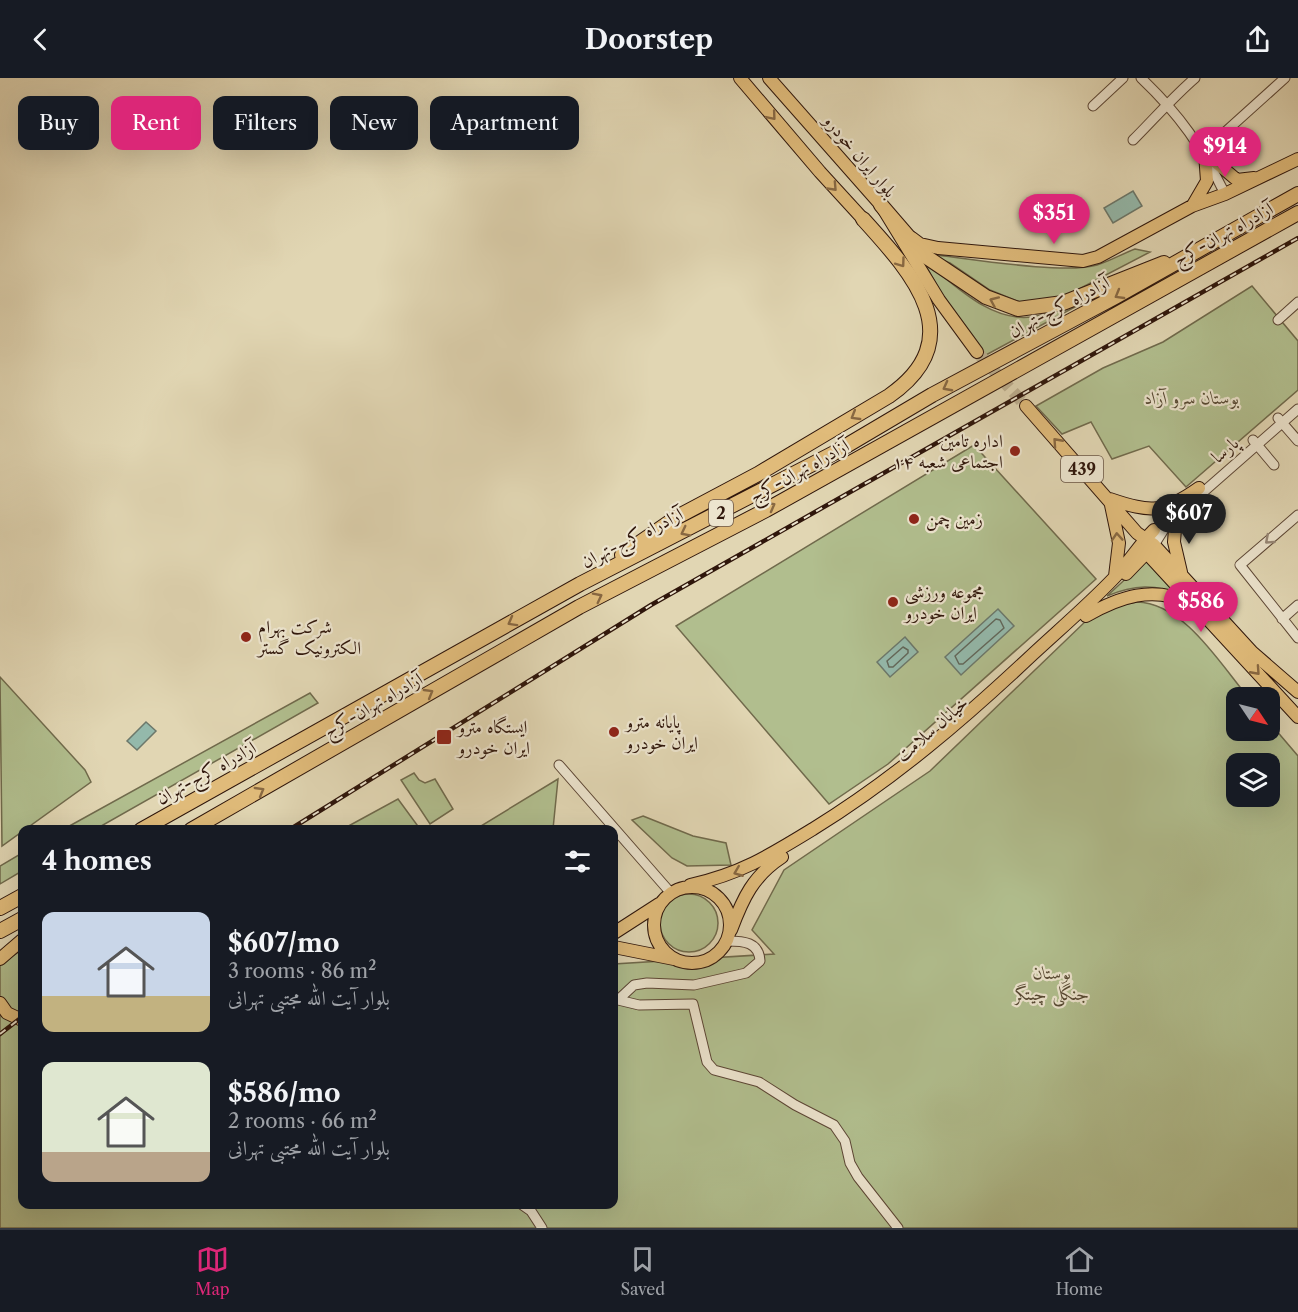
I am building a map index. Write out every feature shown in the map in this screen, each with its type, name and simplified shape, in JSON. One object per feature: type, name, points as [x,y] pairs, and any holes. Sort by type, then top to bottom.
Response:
[{"type":"highway","name":"آزادراه کرج-تهران","points":[[150,825],[580,584],[803,470],[932,395],[1115,297],[1298,194]]},
{"type":"highway","points":[[881,205],[925,256],[966,285],[1002,305],[1018,309],[1063,303],[1134,272],[1189,255]]},
{"type":"highway","name":"آزادراه تهران-کرج","points":[[200,825],[579,607],[765,510],[1298,213]]},
{"type":"highway","points":[[580,584],[677,517],[758,474],[909,382],[921,366],[929,341],[929,317],[924,300],[893,252],[863,219]]},
{"type":"highway","points":[[0,908],[18,898]]},
{"type":"highway","points":[[0,931],[18,921]]},
{"type":"main road","name":"بلوار ایران خودرو","points":[[740,78],[863,219]]},
{"type":"main road","name":"بلوار ایران خودرو","points":[[769,78],[881,205],[939,300],[977,352]]},
{"type":"main road","points":[[804,154],[822,138]]},
{"type":"main road","points":[[1204,152],[1237,180],[1269,175]]},
{"type":"main road","points":[[1192,206],[1207,181],[1204,152]]},
{"type":"main road","points":[[904,231],[920,244],[938,248],[1083,261],[1098,257],[1192,206],[1269,175],[1298,159]]},
{"type":"main road","name":"439","points":[[1026,406],[1146,540]]},
{"type":"main road","points":[[1108,498],[1125,504],[1157,508],[1174,505],[1199,488]]},
{"type":"main road","points":[[1108,498],[1119,543],[1115,577]]},
{"type":"main road","points":[[1176,516],[1175,554],[1184,578]]},
{"type":"main road","points":[[1146,540],[1252,651],[1298,692]]},
{"type":"main road","points":[[1146,540],[1198,607],[1298,717]]},
{"type":"main road","name":"خیابان سلامت","points":[[690,885],[724,878],[752,866],[842,811],[905,766],[951,730],[1115,577],[1146,540]]},
{"type":"main road","name":"خیابان سلامت","points":[[729,936],[743,900],[763,870],[910,773],[1086,616],[1146,540]]},
{"type":"main road","points":[[1086,616],[1108,603],[1158,592],[1176,596],[1198,607]]},
{"type":"main road","points":[[208,825],[226,811]]},
{"type":"main road","points":[[618,930],[659,904],[670,892],[690,885],[716,896],[728,911],[729,936],[712,958],[689,963],[618,948]]},
{"type":"main road","points":[[659,904],[656,913],[657,935],[661,945],[678,960]]},
{"type":"main road","points":[[0,959],[18,943]]},
{"type":"main road","points":[[0,1003],[7,1013],[18,1018]]},
{"type":"main road","points":[[0,1015],[18,1023]]},
{"type":"street","points":[[1093,106],[1123,78]]},
{"type":"street","points":[[1141,78],[1167,103],[1204,152],[1225,194]]},
{"type":"street","points":[[1133,141],[1163,111],[1167,103],[1195,78]]},
{"type":"street","points":[[1204,152],[1285,78]]},
{"type":"street","points":[[1278,320],[1298,302]]},
{"type":"street","name":"پارسا","points":[[1146,540],[1176,516],[1298,402]]},
{"type":"street","name":"پارسا","points":[[1280,420],[1298,409]]},
{"type":"street","points":[[1280,420],[1298,441]]},
{"type":"street","points":[[1255,442],[1274,465]]},
{"type":"street","name":"پارسا","points":[[1146,540],[1199,488],[1255,442]]},
{"type":"street","points":[[1298,515],[1240,565],[1298,638]]},
{"type":"street","points":[[1282,619],[1298,605]]},
{"type":"street","points":[[559,765],[611,825]]},
{"type":"street","points":[[618,833],[670,892]]},
{"type":"street","points":[[618,997],[634,985],[647,982],[694,985],[746,973],[760,962],[759,952],[753,945],[729,936]]},
{"type":"street","points":[[618,1000],[639,1005],[693,1004],[707,1062],[714,1070],[759,1082],[795,1105],[834,1125],[845,1141],[850,1163],[858,1177],[898,1228]]},
{"type":"street","points":[[528,1209],[542,1228]]},
{"type":"green space","points":[[1135,249],[1150,252],[1056,301],[1027,305],[990,290],[950,263],[928,254],[1014,265],[1082,268],[1107,262]]},
{"type":"green space","points":[[923,260],[972,299],[986,307],[1016,317],[1051,313],[1084,302],[986,355],[948,306]]},
{"type":"green space","name":"بوستان سرو آزاد","points":[[1252,286],[1298,341],[1298,390],[1186,487],[1149,446],[1112,459],[1091,422],[1062,434],[1036,406],[1103,368],[1163,342]]},
{"type":"green space","name":"مجموعه ورزشی ایران خودرو","points":[[974,445],[1096,579],[888,764],[829,804],[676,626]]},
{"type":"green space","points":[[1146,560],[1182,596],[1163,589],[1144,587],[1107,596]]},
{"type":"green space","name":"بوستان جنگلی چیتگر","points":[[1137,602],[1154,605],[1185,624],[1200,637],[1240,687],[1226,687],[1226,741],[1280,741],[1280,735],[1298,756],[1298,1228],[0,1228],[0,963],[18,952],[18,1209],[618,1209],[618,964],[774,954],[752,930],[784,870],[930,771],[1090,617],[1111,607]]},
{"type":"green space","points":[[0,677],[85,770],[91,782],[31,825],[18,825],[18,834],[2,846]]},
{"type":"green space","points":[[310,693],[318,703],[103,825],[71,825]]},
{"type":"green space","points":[[414,773],[419,780],[425,783],[435,779],[453,809],[430,824],[401,780]]},
{"type":"green space","points":[[558,779],[553,825],[483,825]]},
{"type":"green space","points":[[398,799],[417,825],[350,825]]},
{"type":"green space","points":[[643,816],[693,836],[726,843],[731,865],[687,866],[672,858],[632,820]]},
{"type":"green space","points":[[18,855],[18,873],[0,884],[0,866]]},
{"type":"green space","points":[[689,894],[700,896],[713,907],[718,923],[716,934],[705,947],[689,952],[678,950],[665,939],[660,923],[662,912],[673,899]]},
{"type":"water","points":[[1133,191],[1142,206],[1113,223],[1104,208]]},
{"type":"water","points":[[998,609],[1014,626],[961,675],[945,657]]},
{"type":"water","points":[[905,637],[918,652],[890,677],[877,662]]},
{"type":"water","points":[[146,722],[156,731],[137,750],[127,741]]},
{"type":"tunnel","points":[[977,352],[1026,406]]},
{"type":"railway","points":[[297,825],[651,605],[1298,238]]},
{"type":"railway","points":[[0,1034],[18,1020]]},
{"type":"place","name":"اداره تامین اجتماعی شعبه ۱۴","points":[[1015,451]]},
{"type":"place","name":"زمین چمن","points":[[914,519]]},
{"type":"place","name":"مجموعه ورزشی ایران خودرو","points":[[893,602]]},
{"type":"place","name":"شرکت بهرام الکترونیک گستر","points":[[246,637]]},
{"type":"place","name":"پایانه مترو ایران خودرو","points":[[614,732]]},
{"type":"place","name":"ایستگاه مترو ایران خودرو","points":[[444,737]]}]
